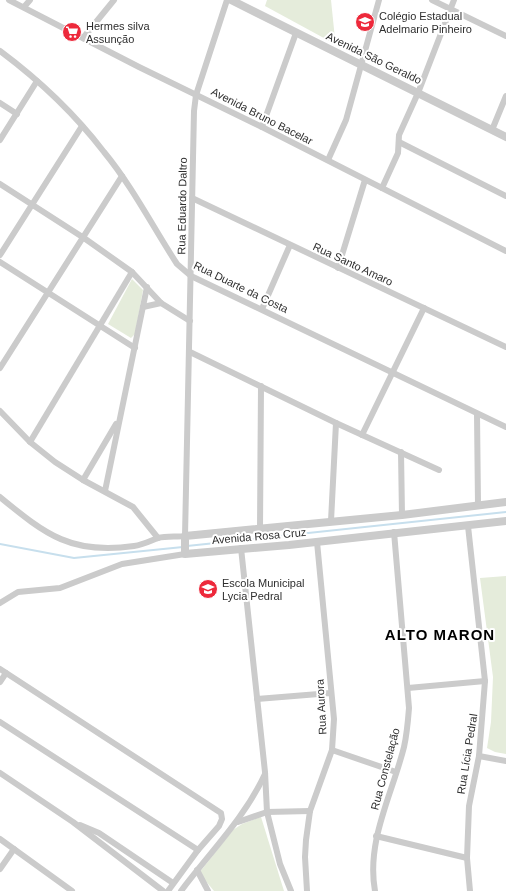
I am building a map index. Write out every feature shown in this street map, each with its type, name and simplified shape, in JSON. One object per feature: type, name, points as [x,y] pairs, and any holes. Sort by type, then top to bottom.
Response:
[{"type":"street","name":"Avenida Bruno Bacelar","points":[[9,0],[506,251]]},
{"type":"street","points":[[24,7],[30,0]]},
{"type":"street","points":[[83,38],[114,0]]},
{"type":"street","name":"Rua Eduardo Daltro","points":[[185,539],[190,352],[192,156],[196,95],[227,0]]},
{"type":"street","name":"Avenida São Geraldo","points":[[231,0],[361,63],[506,137]]},
{"type":"street","points":[[328,160],[346,120],[379,0]]},
{"type":"street","points":[[432,0],[506,36]]},
{"type":"street","points":[[382,188],[398,153],[399,135],[418,92],[454,0]]},
{"type":"street","points":[[262,127],[296,32]]},
{"type":"street","name":"Rua Duarte da Costa","points":[[0,51],[61,102],[105,152],[122,176],[177,264],[191,276],[393,372],[506,428]]},
{"type":"street","points":[[0,140],[37,81]]},
{"type":"street","points":[[492,130],[506,96]]},
{"type":"street","points":[[0,103],[17,114]]},
{"type":"street","points":[[0,255],[82,126]]},
{"type":"street","points":[[399,142],[506,196]]},
{"type":"street","points":[[0,368],[122,176]]},
{"type":"street","points":[[338,268],[365,180]]},
{"type":"street","points":[[0,184],[32,206],[84,238],[132,272],[161,303],[190,321]]},
{"type":"street","name":"Rua Santo Amaro","points":[[192,198],[506,347]]},
{"type":"street","points":[[262,309],[290,245]]},
{"type":"street","points":[[0,262],[134,348]]},
{"type":"street","points":[[30,442],[132,272]]},
{"type":"street","points":[[105,491],[147,287]]},
{"type":"street","points":[[143,307],[161,303]]},
{"type":"street","points":[[362,435],[424,308]]},
{"type":"street","points":[[190,352],[336,423],[439,470]]},
{"type":"street","points":[[260,529],[261,386]]},
{"type":"street","points":[[0,410],[30,442],[83,480],[105,491],[138,511],[158,538]]},
{"type":"street","points":[[477,414],[478,505]]},
{"type":"street","points":[[83,480],[119,419]]},
{"type":"street","points":[[331,521],[336,423]]},
{"type":"street","points":[[401,452],[402,515]]},
{"type":"street","name":"Avenida Rosa Cruz","points":[[0,498],[33,524],[50,535],[80,546],[94,548],[137,546],[158,538],[185,539],[260,529],[402,515],[506,502]]},
{"type":"street","name":"Avenida Rosa Cruz","points":[[0,603],[18,592],[60,588],[122,564],[185,552],[317,542],[394,532],[468,526],[506,521]]},
{"type":"street","name":"Rua Lícia Pedral","points":[[468,526],[485,681],[479,756],[469,806],[467,858],[470,891]]},
{"type":"street","name":"Rua Constelação","points":[[375,891],[373,868],[376,836],[407,731],[408,688],[394,532]]},
{"type":"street","points":[[185,539],[185,552]]},
{"type":"street","name":"Rua Aurora","points":[[307,891],[305,857],[310,811],[332,750],[334,719],[317,542]]},
{"type":"street","points":[[241,548],[258,699],[267,812],[280,864],[291,891]]},
{"type":"street","points":[[0,669],[218,809],[222,816],[219,826],[198,850],[173,882],[168,891]]},
{"type":"street","points":[[0,682],[6,673]]},
{"type":"street","points":[[408,688],[485,681]]},
{"type":"street","points":[[258,699],[331,693]]},
{"type":"street","points":[[0,722],[198,850]]},
{"type":"street","points":[[332,750],[396,772]]},
{"type":"street","points":[[479,756],[506,761]]},
{"type":"street","points":[[181,891],[237,822],[255,796],[265,772]]},
{"type":"street","points":[[0,773],[73,822],[163,891]]},
{"type":"street","points":[[237,822],[267,812],[310,811]]},
{"type":"street","points":[[73,822],[99,833],[173,882]]},
{"type":"street","points":[[376,836],[467,858]]},
{"type":"street","points":[[0,839],[72,891]]},
{"type":"street","points":[[0,869],[14,849]]},
{"type":"street","points":[[197,870],[208,891]]},
{"type":"green space","points":[[267,0],[331,0],[335,39],[333,43],[265,6]]},
{"type":"green space","points":[[132,279],[143,290],[135,334],[131,338],[108,324]]},
{"type":"green space","points":[[506,576],[506,754],[495,752],[487,748],[491,722],[493,677],[480,578]]},
{"type":"green space","points":[[261,817],[284,891],[214,891],[199,873],[233,830],[242,824]]},
{"type":"waterway","points":[[187,546],[506,512]]},
{"type":"waterway","points":[[0,544],[74,558],[183,547]]},
{"type":"place","name":"Colégio Estadual Adelmario Pinheiro","points":[[365,22]]},
{"type":"place","name":"Hermes silva Assunção","points":[[72,32]]},
{"type":"place","name":"Escola Municipal Lycia Pedral","points":[[208,589]]},
{"type":"district","name":"ALTO MARON","points":[[440,634]]}]
